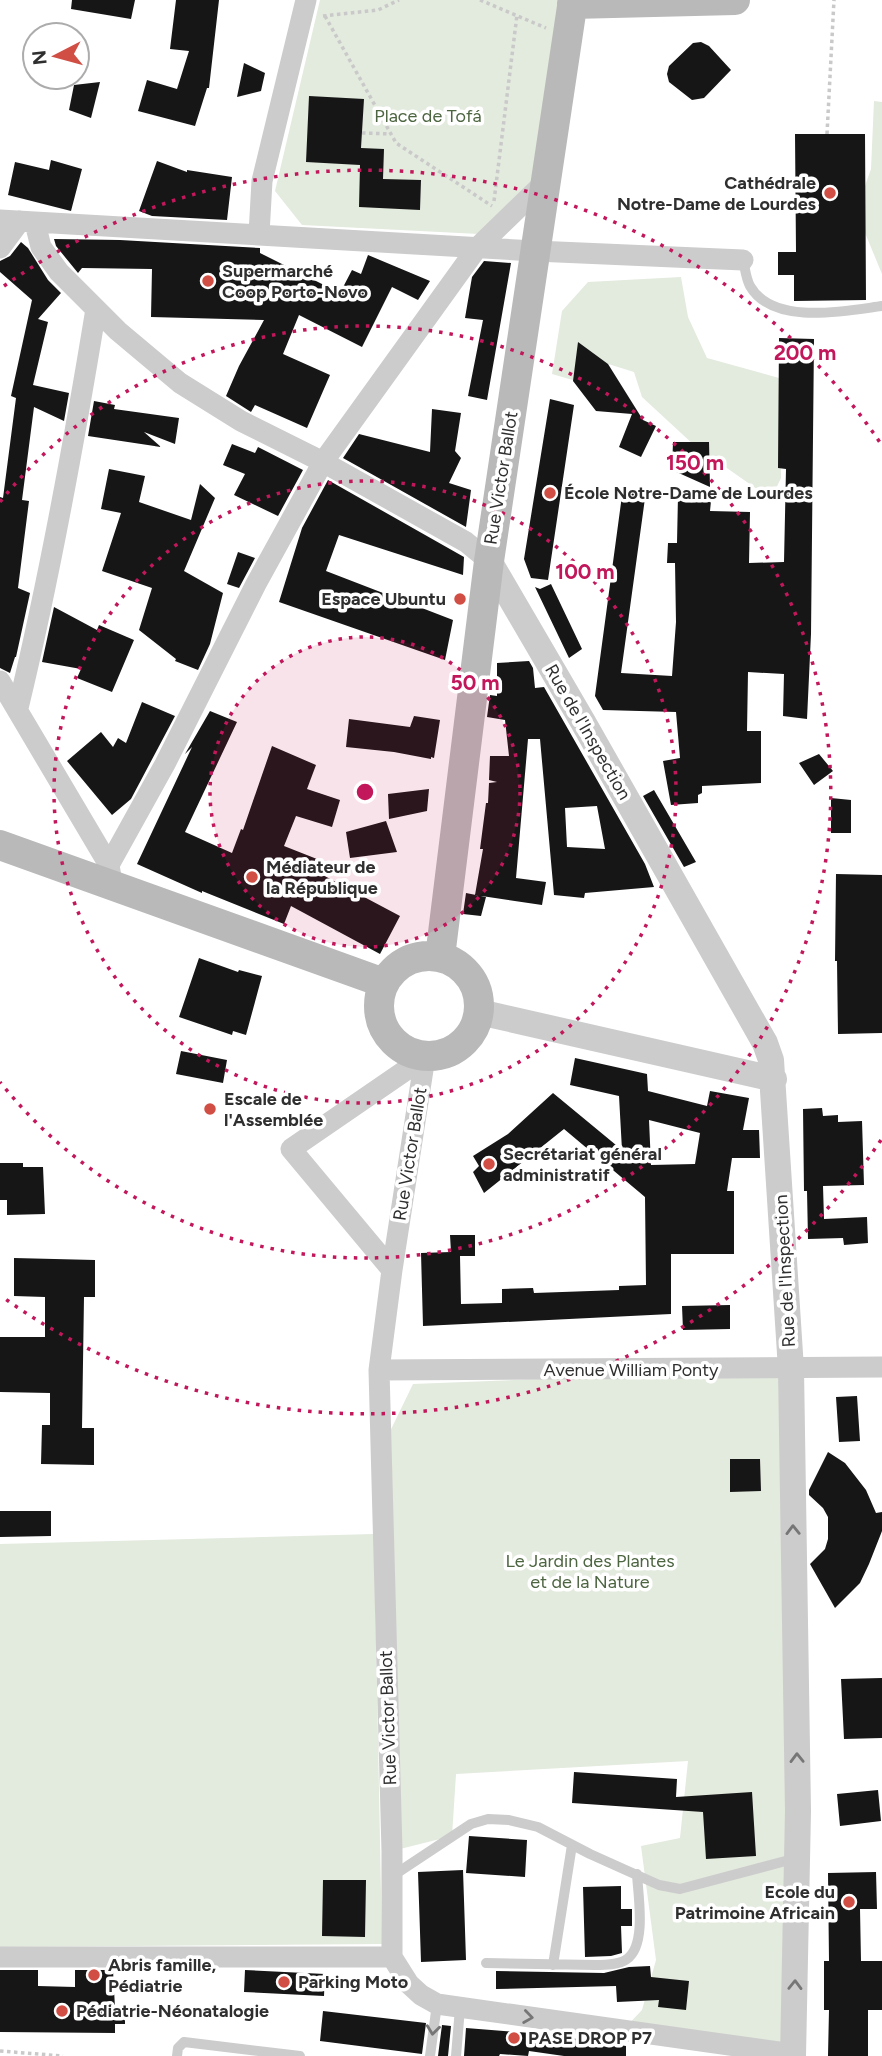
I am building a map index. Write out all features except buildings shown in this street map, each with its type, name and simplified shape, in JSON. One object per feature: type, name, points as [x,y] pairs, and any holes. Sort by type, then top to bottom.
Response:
[{"type":"main road","points":[[572,2],[735,0]]},
{"type":"main road","name":"Rue Victor Ballot","points":[[440,957],[489,561],[572,2]]},
{"type":"main road","points":[[0,845],[110,876],[384,983]]},
{"type":"main road","points":[[423,956],[440,957],[459,966],[470,977],[478,997],[479,1012],[474,1029],[457,1048],[442,1055],[425,1057],[402,1049],[385,1031],[379,1007],[384,983],[394,970],[407,961],[423,956]]},
{"type":"street","points":[[259,234],[262,181],[304,8]]},
{"type":"street","points":[[110,876],[256,584],[323,462],[501,212],[545,182]]},
{"type":"street","points":[[19,221],[536,251],[743,260]]},
{"type":"street","points":[[0,248],[19,221]]},
{"type":"street","points":[[19,221],[59,272],[118,331],[180,383],[241,421],[323,462],[466,542],[489,561]]},
{"type":"street","points":[[18,708],[40,616],[65,489],[96,309]]},
{"type":"street","name":"Rue de l'Inspection","points":[[489,561],[765,1043],[771,1060],[790,1369],[797,1858],[793,2055]]},
{"type":"street","points":[[0,681],[18,708],[110,876]]},
{"type":"street","points":[[479,1012],[774,1079]]},
{"type":"street","points":[[392,1270],[291,1149],[425,1057]]},
{"type":"street","name":"Rue Victor Ballot","points":[[392,1957],[379,1370],[425,1057]]},
{"type":"street","name":"Avenue William Ponty","points":[[379,1370],[882,1367]]},
{"type":"street","points":[[0,1957],[392,1957],[409,1984],[421,1996],[437,2004],[793,2055]]},
{"type":"lane","points":[[743,260],[749,284],[757,295],[787,312],[842,311],[882,306]]},
{"type":"lane","points":[[391,1877],[471,1824],[488,1819],[509,1820],[538,1827],[659,1885],[680,1889],[797,1858]]},
{"type":"lane","points":[[554,1965],[572,1845]]},
{"type":"lane","points":[[486,1963],[612,1964],[627,1959],[636,1948],[640,1927],[636,1874]]},
{"type":"lane","points":[[430,2056],[437,2004]]},
{"type":"lane","points":[[456,2056],[460,2008]]},
{"type":"lane","points":[[177,2056],[178,2048],[184,2042],[300,2056]]},
{"type":"path","points":[[304,8],[325,16],[378,10],[399,0]]},
{"type":"path","points":[[480,0],[567,37]]},
{"type":"path","points":[[827,134],[834,0]]},
{"type":"path","points":[[325,16],[396,143],[501,212],[516,15]]},
{"type":"path","points":[[362,133],[391,134]]},
{"type":"path","points":[[0,2051],[63,2056]]},
{"type":"green space","name":"Place de Tofá","points":[[320,0],[561,0],[538,176],[479,234],[302,225],[275,191]]},
{"type":"green space","points":[[874,101],[882,102],[882,274],[856,211],[871,169]]},
{"type":"green space","points":[[681,277],[688,317],[707,358],[779,378],[781,478],[771,499],[694,445],[642,397],[634,372],[589,358],[583,383],[552,374],[562,311],[588,282]]},
{"type":"green space","name":"Le Jardin des Plantes et de la Nature","points":[[790,1369],[793,2054],[623,2030],[642,2010],[656,1960],[641,1846],[680,1838],[688,1761],[456,1774],[452,1836],[392,1851],[381,1450],[413,1384]]},
{"type":"green space","points":[[374,1534],[382,1944],[0,1947],[0,1544]]},
{"type":"place","name":"Cathédrale Notre-Dame de Lourdes","points":[[830,193]]},
{"type":"place","name":"Supermarché Coop Porto-Novo","points":[[208,281]]},
{"type":"place","name":"École Notre-Dame de Lourdes","points":[[550,493]]},
{"type":"place","name":"Espace Ubuntu","points":[[460,599]]},
{"type":"place","name":"Médiateur de la République","points":[[252,877]]},
{"type":"place","name":"Escale de l'Assemblée","points":[[210,1109]]},
{"type":"place","name":"Secrétariat général administratif","points":[[489,1164]]},
{"type":"place","name":"Ecole du Patrimoine Africain","points":[[849,1902]]},
{"type":"place","name":"Abris famille, Pédiatrie","points":[[94,1975]]},
{"type":"place","name":"Parking Moto","points":[[284,1982]]},
{"type":"place","name":"Pédiatrie-Néonatalogie","points":[[62,2011]]},
{"type":"place","name":"PASE DROP P7","points":[[514,2038]]}]
